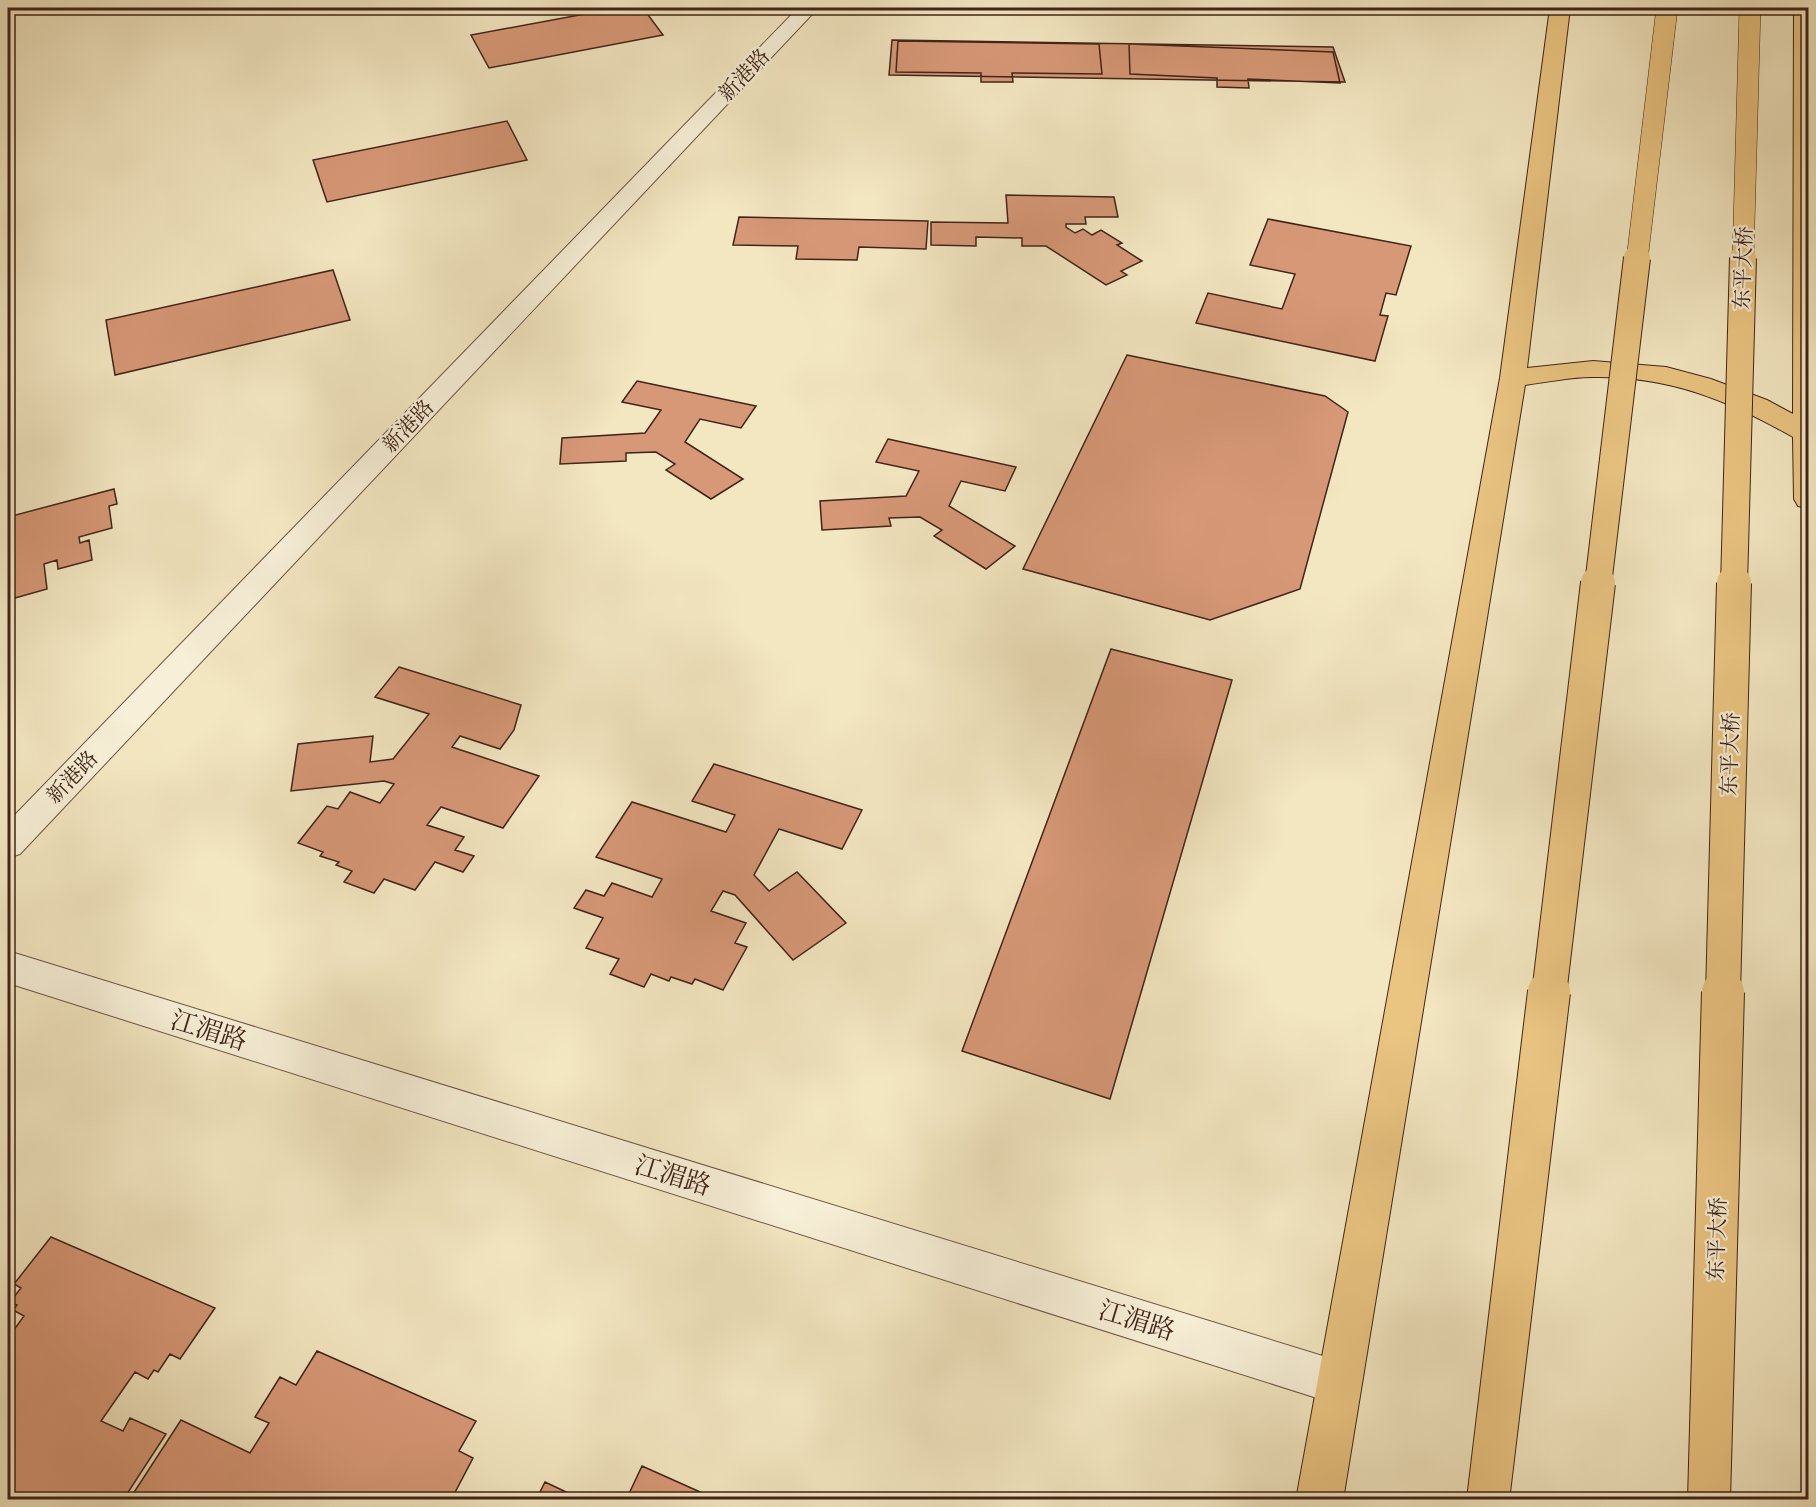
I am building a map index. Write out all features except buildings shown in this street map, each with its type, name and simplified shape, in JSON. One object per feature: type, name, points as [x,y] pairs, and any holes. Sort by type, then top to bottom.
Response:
[{"type":"main road","points":[[1319,1500],[1513,378],[1560,8]]},
{"type":"main road","points":[[1488,1500],[1667,8]]},
{"type":"main road","name":"东平大桥","points":[[1709,1500],[1750,8]]},
{"type":"main road","points":[[1804,8],[1806,433],[1809,499]]},
{"type":"main road","points":[[1513,378],[1593,369],[1666,375],[1702,385],[1758,406],[1806,433]]},
{"type":"street","name":"新港路","points":[[8,844],[808,8]]},
{"type":"street","name":"江湄路","points":[[8,967],[1338,1383]]}]
